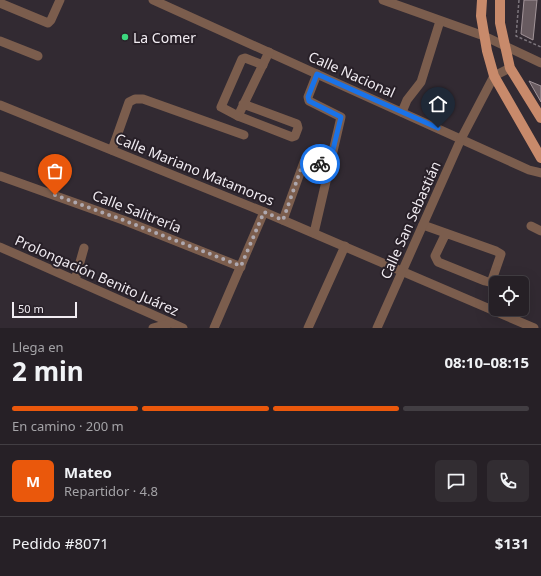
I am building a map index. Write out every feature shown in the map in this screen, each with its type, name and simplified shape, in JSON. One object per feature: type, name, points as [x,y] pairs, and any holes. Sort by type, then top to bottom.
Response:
[{"type":"main road","points":[[482,0],[481,16],[484,36],[494,76],[541,158]]},
{"type":"main road","points":[[500,0],[500,23],[510,68],[541,118]]},
{"type":"street","points":[[0,3],[42,22],[48,23],[51,20],[60,0]]},
{"type":"street","points":[[382,0],[484,36],[541,63]]},
{"type":"street","name":"Calle Nacional","points":[[156,1],[529,170],[541,173]]},
{"type":"street","points":[[402,112],[407,100],[421,82],[440,21]]},
{"type":"street","points":[[0,41],[38,56]]},
{"type":"street","points":[[238,116],[269,52]]},
{"type":"street","points":[[243,104],[297,124],[298,128],[295,136],[292,137],[222,109],[221,105],[242,59],[245,58],[262,65]]},
{"type":"street","points":[[494,76],[510,68]]},
{"type":"street","points":[[314,233],[341,117],[309,101],[308,97],[317,74]]},
{"type":"street","name":"Calle San Sebastián","points":[[378,328],[461,139],[494,76]]},
{"type":"street","points":[[112,150],[129,102],[143,99],[244,135]]},
{"type":"street","name":"Calle Mariano Matamoros","points":[[0,105],[264,212],[534,328]]},
{"type":"street","points":[[283,220],[304,162],[329,166]]},
{"type":"street","name":"Calle Salitrería","points":[[0,176],[123,220],[241,266]]},
{"type":"street","points":[[214,328],[264,212]]},
{"type":"street","points":[[423,224],[501,254],[492,280],[489,282],[485,281],[438,262],[435,256],[446,233]]},
{"type":"street","points":[[531,226],[541,231]]},
{"type":"street","points":[[308,328],[345,246]]},
{"type":"street","name":"Prolongación Benito Juárez","points":[[0,247],[183,328]]},
{"type":"street","points":[[74,280],[84,248]]},
{"type":"street","points":[[154,328],[171,323]]},
{"type":"path","points":[[519,0],[516,36],[541,47]]},
{"type":"building","points":[[524,0],[537,0],[533,40],[521,34]]},
{"type":"building","points":[[529,81],[541,86],[541,102]]},
{"type":"way so far","points":[[55,195],[241,266],[264,212],[283,220],[303,163],[306,161],[320,164]]},
{"type":"place","name":"La Comer","points":[[125,37]]},
{"type":"route","points":[[320,164],[329,166],[341,117],[339,114],[309,101],[308,97],[317,74],[438,128]]}]
